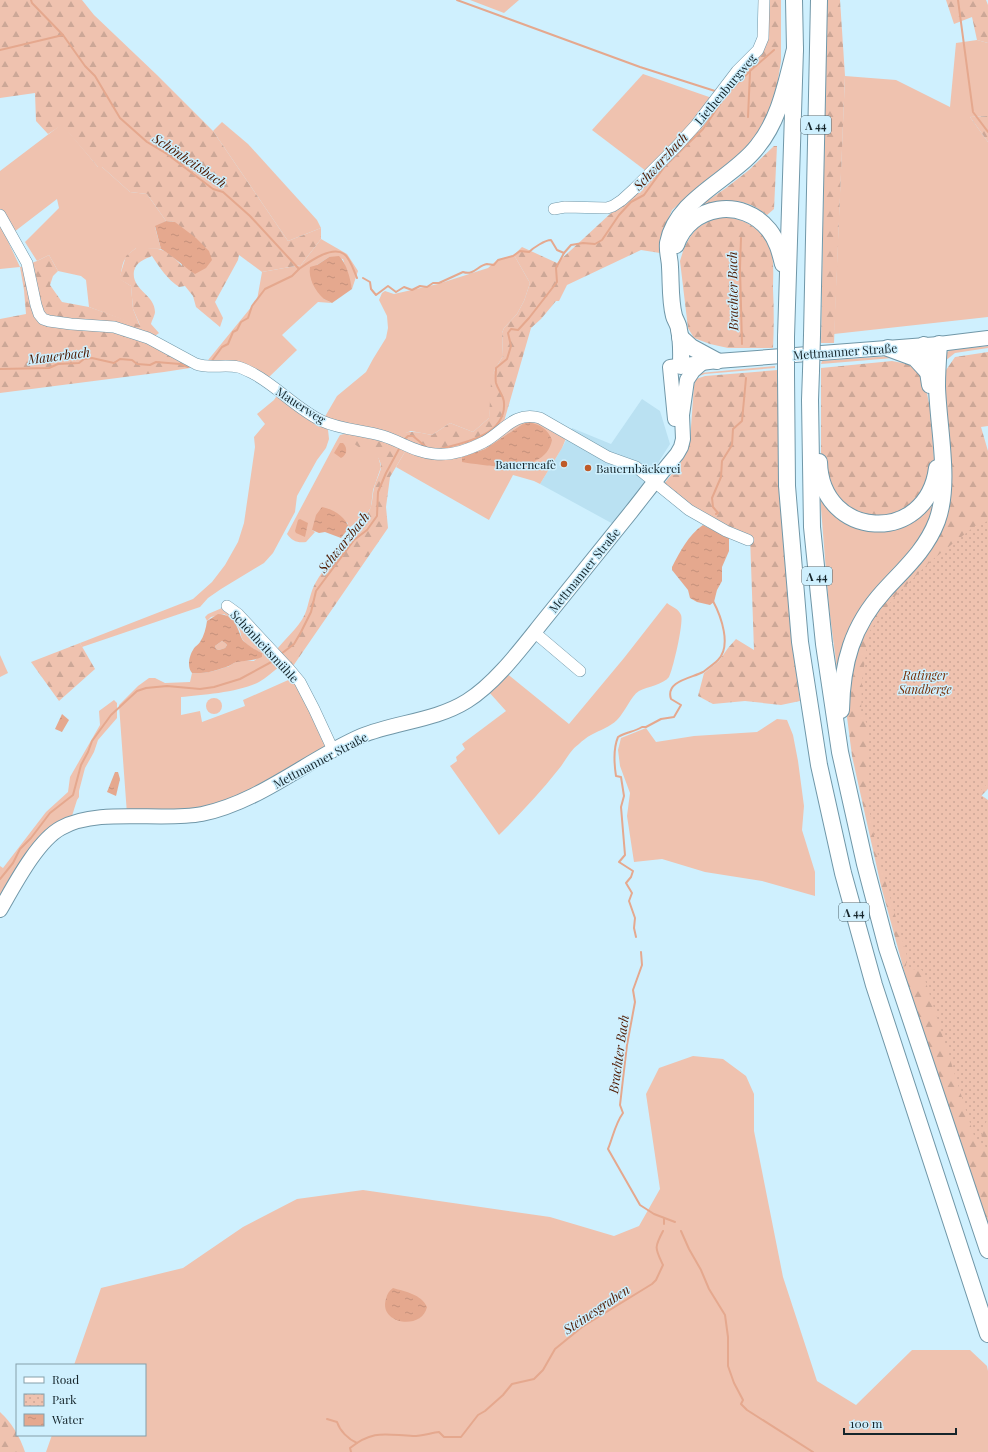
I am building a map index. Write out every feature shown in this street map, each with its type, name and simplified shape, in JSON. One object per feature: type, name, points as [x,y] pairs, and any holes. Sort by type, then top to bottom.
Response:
[{"type":"highway","name":"A 44","points":[[794,0],[795,49],[786,337],[787,486],[800,635],[819,765],[843,873],[874,985],[988,1334]]},
{"type":"highway","name":"A 44","points":[[819,0],[810,400],[812,527],[824,644],[840,752],[865,864],[887,948],[988,1250]]},
{"type":"highway","points":[[675,367],[671,329],[674,315],[668,251],[668,243],[674,226],[695,200],[743,162],[757,147],[767,133],[782,100],[795,49]]},
{"type":"highway","points":[[670,261],[681,234],[685,228],[698,217],[714,210],[727,208],[736,209],[749,213],[764,223],[774,237],[782,258],[788,290]]},
{"type":"highway","points":[[674,315],[679,328],[680,337],[675,367]]},
{"type":"highway","points":[[680,337],[691,348],[710,362]]},
{"type":"highway","points":[[810,400],[817,407],[820,477],[832,502],[846,515],[855,520],[876,524],[894,522],[903,518],[921,506],[930,493],[937,464],[930,384],[927,371],[932,345]]},
{"type":"highway","points":[[840,752],[841,691],[845,665],[852,640],[871,607],[919,553],[928,540],[940,512],[944,483],[937,386],[932,345]]},
{"type":"highway","points":[[888,348],[915,358],[927,371]]},
{"type":"main road","name":"Mettmanner Straße","points":[[670,462],[677,437],[675,367],[710,362],[932,345],[988,338]]},
{"type":"main road","name":"Mettmanner Straße","points":[[0,910],[39,848],[50,835],[63,826],[93,818],[187,816],[214,811],[266,788],[333,750],[362,736],[421,720],[458,706],[484,690],[534,632],[681,447],[683,439],[682,415],[687,380],[694,371],[710,362]]},
{"type":"main road","points":[[675,367],[682,415]]},
{"type":"street","name":"Liethenburgweg","points":[[554,209],[564,207],[607,208],[622,200],[638,186],[696,125],[728,83],[758,50],[764,38],[764,0]]},
{"type":"street","name":"Mauerweg","points":[[0,215],[27,263],[36,305],[39,314],[43,319],[71,324],[114,327],[148,338],[189,361],[203,367],[238,367],[254,374],[310,414],[321,420],[340,428],[384,436],[402,444],[434,454],[456,452],[485,441],[514,420],[526,416],[535,417],[552,424],[608,457],[636,467],[655,481]]},
{"type":"street","points":[[655,481],[689,510],[726,531],[748,540]]},
{"type":"street","name":"Schönheitsmühle","points":[[227,606],[238,614],[300,682],[333,750]]},
{"type":"street","points":[[534,632],[580,671]]},
{"type":"shaded area","points":[[642,399],[660,411],[670,444],[653,471],[645,488],[615,525],[540,484],[562,448],[572,428],[611,444]]},
{"type":"green space","points":[[0,0],[82,0],[94,15],[213,131],[288,241],[321,228],[321,239],[301,265],[262,272],[239,255],[238,260],[215,302],[223,318],[220,327],[196,307],[193,296],[185,286],[179,287],[167,277],[152,256],[141,261],[137,265],[134,271],[136,283],[148,296],[154,306],[155,313],[151,324],[159,333],[151,339],[192,365],[190,368],[0,393],[0,319],[26,314],[20,267],[49,255],[58,271],[53,276],[50,285],[62,302],[89,307],[140,325],[133,309],[131,286],[119,279],[126,256],[136,248],[157,249],[171,255],[182,266],[175,222],[166,221],[147,194],[130,192],[102,167],[98,167],[62,125],[48,134],[36,121],[35,93],[0,98]]},
{"type":"green space","points":[[470,0],[519,0],[504,13]]},
{"type":"green space","points":[[766,0],[781,0],[781,61],[777,86],[768,113],[756,136],[740,156],[712,175],[672,210],[661,237],[660,253],[641,250],[567,285],[559,301],[556,301],[541,319],[531,328],[503,425],[466,447],[433,451],[392,438],[407,432],[432,435],[450,423],[473,432],[489,418],[491,382],[494,371],[503,356],[502,333],[504,328],[517,314],[524,301],[530,283],[514,255],[522,247],[557,263],[623,202],[758,54]]},
{"type":"green space","points":[[827,0],[840,0],[845,76],[834,343],[821,343]]},
{"type":"green space","points":[[946,0],[986,0],[988,5],[988,43],[977,40],[972,17],[954,24]]},
{"type":"green space","points":[[977,40],[988,43],[988,116],[970,117],[988,142],[988,317],[834,334],[845,76],[896,80],[950,107],[956,43]]},
{"type":"green space","points":[[643,74],[712,98],[691,125],[646,171],[592,130]]},
{"type":"green space","points":[[988,116],[988,142],[970,117]]},
{"type":"green space","points":[[222,122],[248,144],[317,220],[321,228],[288,241],[213,131]]},
{"type":"green space","points":[[62,124],[98,167],[102,167],[130,192],[147,194],[166,221],[155,227],[161,249],[136,248],[128,255],[123,265],[120,279],[131,286],[133,309],[140,326],[89,307],[86,280],[81,276],[58,271],[49,255],[37,261],[25,242],[59,208],[57,199],[14,232],[0,211],[0,171]]},
{"type":"green space","points":[[774,146],[777,146],[774,209],[767,215],[753,206],[737,201],[720,202],[704,206],[701,205],[749,170]]},
{"type":"green space","points":[[716,217],[726,217],[744,221],[758,231],[769,246],[772,255],[773,268],[773,348],[728,348],[710,344],[694,338],[688,328],[680,261],[684,248],[697,228]]},
{"type":"green space","points":[[0,224],[20,267],[0,269]]},
{"type":"green space","points":[[321,239],[347,254],[358,271],[352,289],[343,259],[329,257],[317,265],[324,299],[332,303],[318,302],[282,335],[297,350],[268,378],[204,365],[257,300],[262,272],[301,265]]},
{"type":"green space","points":[[514,255],[530,283],[524,301],[517,314],[504,328],[502,333],[503,356],[494,371],[489,418],[473,432],[450,423],[432,435],[411,431],[392,438],[323,420],[337,396],[366,372],[386,338],[388,328],[387,316],[379,300],[382,293],[385,291],[394,294],[438,284],[488,268],[497,260]]},
{"type":"green space","points":[[988,346],[988,348],[955,353],[945,361],[945,353],[951,350]]},
{"type":"green space","name":"Ratinger Sandberge","points":[[988,352],[988,426],[981,427],[988,451],[988,789],[979,798],[988,805],[988,1225],[918,1022],[881,886],[852,756],[847,717],[851,668],[860,639],[876,611],[943,524],[951,498],[952,471],[942,388],[942,376],[955,357]]},
{"type":"green space","points":[[890,356],[909,361],[893,358],[821,364],[822,361]]},
{"type":"green space","points":[[892,361],[908,364],[923,374],[930,408],[934,458],[933,473],[912,509],[875,521],[839,505],[821,467],[821,368]]},
{"type":"green space","points":[[775,366],[775,368],[705,374],[696,377],[700,373]]},
{"type":"green space","points":[[778,370],[778,478],[784,525],[793,650],[800,701],[781,705],[745,701],[713,704],[698,696],[704,673],[719,661],[736,639],[754,650],[750,536],[690,509],[664,484],[680,464],[690,441],[694,385],[696,379],[705,376]]},
{"type":"green space","points":[[696,377],[692,384],[688,439],[675,461],[691,382]]},
{"type":"green space","points":[[278,394],[324,426],[328,430],[329,439],[326,448],[317,460],[297,496],[295,512],[273,553],[264,563],[221,589],[208,598],[200,607],[82,647],[80,643],[193,599],[212,582],[225,565],[238,542],[244,523],[255,447],[254,437],[265,424],[257,414],[274,400]]},
{"type":"green space","points":[[533,419],[567,436],[562,448],[540,484],[513,475],[489,520],[396,467],[406,450]],"holes":[[[521,425],[524,464],[491,466],[462,457],[485,449]]]},
{"type":"green space","points":[[349,433],[378,456],[381,467],[373,490],[371,507],[367,514],[349,528],[347,522],[312,530],[315,532],[306,542],[295,541],[287,534],[340,435]]},
{"type":"green space","points":[[349,433],[382,439],[406,450],[390,477],[386,507],[388,528],[291,669],[275,652],[295,629],[305,614],[314,586],[322,573],[365,519],[371,506],[374,488],[381,470],[379,459],[375,454],[356,445]]},
{"type":"green space","points":[[937,483],[935,518],[841,670],[837,669],[829,608],[820,496]]},
{"type":"green space","name":"Ratinger Sandberge","points":[[988,521],[988,783],[978,793],[988,800],[988,1117],[981,1136],[988,1141],[988,1148],[976,1142],[922,970],[899,968],[906,966],[907,956],[877,852],[869,808],[868,726],[861,712],[862,680],[869,632],[896,595],[932,560],[975,526]]},
{"type":"green space","points":[[667,603],[679,611],[682,619],[678,646],[669,677],[636,693],[620,717],[608,727],[588,737],[576,747],[544,787],[499,835],[450,766],[457,761],[456,757],[465,749],[462,744],[506,711],[488,691],[506,673],[569,724],[624,658]]},
{"type":"green space","points":[[222,608],[229,610],[280,662],[279,667],[259,682],[242,688],[181,697],[181,715],[200,711],[202,722],[245,706],[243,700],[295,677],[330,745],[292,773],[206,810],[127,814],[119,705],[138,686],[149,678],[155,678],[165,683],[190,682],[192,673],[214,671],[228,667],[240,661],[254,661],[262,653],[244,642],[236,623],[224,614],[211,617],[207,621],[205,617],[208,614]]},
{"type":"green space","points":[[222,641],[227,645],[225,648],[219,650],[216,649],[215,646]]},
{"type":"green space","points":[[80,643],[95,669],[59,701],[31,662]]},
{"type":"green space","points":[[0,655],[8,673],[0,677]]},
{"type":"green space","points":[[211,698],[217,698],[222,703],[220,712],[217,714],[211,714],[206,709],[206,703]]},
{"type":"green space","points":[[114,700],[117,703],[117,718],[98,740],[94,752],[85,768],[79,791],[79,797],[71,819],[0,906],[0,866],[3,868],[46,812],[68,792],[70,777],[100,725],[99,711]]},
{"type":"green space","points":[[777,719],[787,720],[793,735],[804,806],[802,830],[815,872],[815,896],[762,881],[705,872],[662,859],[634,862],[627,816],[630,793],[620,766],[618,750],[621,738],[646,728],[656,742],[694,736],[757,732]]},
{"type":"green space","points":[[693,1056],[723,1059],[746,1076],[754,1094],[754,1131],[783,1277],[817,1381],[856,1405],[912,1350],[970,1350],[987,1366],[988,1371],[988,1452],[46,1452],[52,1436],[146,1436],[146,1364],[74,1364],[101,1288],[183,1268],[243,1227],[297,1199],[363,1190],[550,1217],[614,1236],[639,1226],[660,1189],[646,1094],[659,1068]]},
{"type":"green space","points":[[0,1412],[15,1430],[16,1436],[18,1436],[25,1452],[0,1452]]},
{"type":"water","points":[[166,221],[175,222],[196,238],[209,251],[212,260],[206,268],[195,274],[161,249],[155,226]]},
{"type":"water","points":[[339,256],[346,267],[352,289],[332,303],[324,299],[315,288],[310,276],[310,267],[317,265],[329,257]]},
{"type":"water","points":[[529,422],[543,428],[552,440],[547,451],[538,459],[527,464],[514,466],[462,462],[462,457],[485,449],[521,425]]},
{"type":"water","points":[[340,443],[345,445],[346,449],[345,455],[341,458],[334,453]]},
{"type":"water","points":[[322,507],[338,514],[345,520],[349,528],[341,538],[325,532],[319,533],[312,530],[316,515]]},
{"type":"water","points":[[300,519],[308,523],[305,537],[296,533],[295,531],[298,520]]},
{"type":"water","points":[[703,525],[729,538],[729,551],[722,567],[722,581],[717,590],[714,602],[710,605],[697,602],[690,598],[688,590],[672,570],[672,567],[685,544]]},
{"type":"water","points":[[218,614],[228,616],[236,625],[243,641],[262,653],[262,657],[237,662],[227,667],[209,672],[192,673],[189,667],[190,656],[203,637],[207,621]],"holes":[[[222,641],[227,645],[225,648],[219,650],[216,649],[215,646]]]},
{"type":"water","points":[[62,714],[69,720],[62,732],[55,729]]},
{"type":"water","points":[[115,772],[118,772],[120,779],[116,796],[107,792]]},
{"type":"water","points":[[393,1288],[413,1294],[421,1299],[427,1307],[423,1315],[410,1322],[394,1319],[388,1314],[385,1308],[386,1299],[388,1293]]},
{"type":"waterway","name":"Schönheitsbach","points":[[31,0],[32,3],[63,35],[85,66],[95,76],[120,118],[147,142],[167,154],[213,189],[223,192],[250,216],[299,269],[327,253],[339,252],[348,258],[357,278]]},
{"type":"waterway","points":[[457,0],[640,67],[715,91]]},
{"type":"waterway","points":[[958,0],[973,112],[988,132]]},
{"type":"waterway","points":[[0,50],[63,35]]},
{"type":"waterway","name":"Schwarzbach","points":[[440,449],[482,436],[498,423],[503,414],[504,403],[496,383],[496,368],[507,359],[511,346],[508,333],[511,329],[518,330],[557,282],[556,268],[564,253],[571,245],[583,243],[595,244],[602,240],[619,215],[631,202],[644,195],[665,166],[703,129],[727,94],[774,50]]},
{"type":"waterway","name":"Brachter Bach","points":[[748,117],[750,72]]},
{"type":"waterway","name":"Brachter Bach","points":[[741,238],[740,268],[742,344]]},
{"type":"waterway","name":"Schönheitsbach","points":[[363,278],[370,282],[371,289],[376,295],[388,286],[396,292],[404,287],[412,290],[420,286],[427,287],[433,283],[439,283],[463,272],[470,273],[487,264],[494,265],[498,260],[513,256],[520,251],[529,252],[539,244],[548,240],[551,240],[557,250],[564,253]]},
{"type":"waterway","name":"Mauerbach","points":[[211,362],[222,347],[228,344],[233,332],[237,330],[241,322],[248,318],[252,306],[265,289],[292,276],[299,269]]},
{"type":"waterway","name":"Mauerbach","points":[[0,369],[49,368],[58,364],[79,363],[84,359],[92,358],[114,363],[120,359],[132,360],[137,364],[150,365],[156,362],[180,364],[188,367]]},
{"type":"waterway","name":"Brachter Bach","points":[[716,514],[718,513],[713,507],[712,498],[721,477],[722,461],[732,445],[733,429],[742,421],[746,378]]},
{"type":"waterway","name":"Schwarzbach","points":[[404,440],[408,436],[413,436],[426,447]]},
{"type":"waterway","name":"Schwarzbach","points":[[281,654],[294,644],[301,632],[311,612],[316,591],[354,540],[367,530],[377,516],[378,492],[400,447]]},
{"type":"waterway","name":"Brachter Bach","points":[[636,937],[634,928],[635,918],[629,901],[632,893],[626,883],[631,877],[633,871],[619,862],[625,855],[621,807],[624,796],[621,777],[616,776],[614,761],[615,746],[618,737],[621,735],[642,727],[646,727],[661,719],[674,717],[681,705],[671,699],[670,693],[672,688],[681,681],[703,672],[718,660],[722,654],[725,639],[722,623],[713,601]]},
{"type":"waterway","name":"Schwarzbach","points":[[0,879],[13,863],[20,849],[31,838],[50,813],[73,795],[81,765],[92,741],[111,715],[137,691],[146,688],[167,686],[200,689],[214,687],[240,679],[275,660]]},
{"type":"waterway","name":"Brachter Bach","points":[[641,952],[642,965],[633,990],[635,1002],[627,1045],[620,1105],[623,1113],[616,1126],[608,1149],[640,1205],[654,1214],[675,1222]]},
{"type":"waterway","name":"Brachter Bach","points":[[664,1218],[664,1224]]},
{"type":"waterway","name":"Steinesgraben","points":[[351,1452],[350,1448],[358,1442],[380,1434],[416,1436],[439,1432],[444,1437],[461,1437],[478,1415],[485,1411],[503,1395],[512,1384],[534,1379],[543,1370],[555,1349],[582,1327],[652,1284],[656,1280],[663,1265],[657,1251],[658,1241],[663,1231]]},
{"type":"waterway","name":"Brachter Bach","points":[[681,1231],[709,1289],[725,1315],[728,1337],[728,1366],[734,1383],[743,1400],[741,1404],[747,1410],[813,1452]]},
{"type":"waterway","points":[[327,1419],[337,1422],[340,1429],[350,1439],[357,1443]]},
{"type":"place","name":"Bauerncafè","points":[[564,464]]},
{"type":"place","name":"Bauernbäckerei","points":[[588,468]]}]
